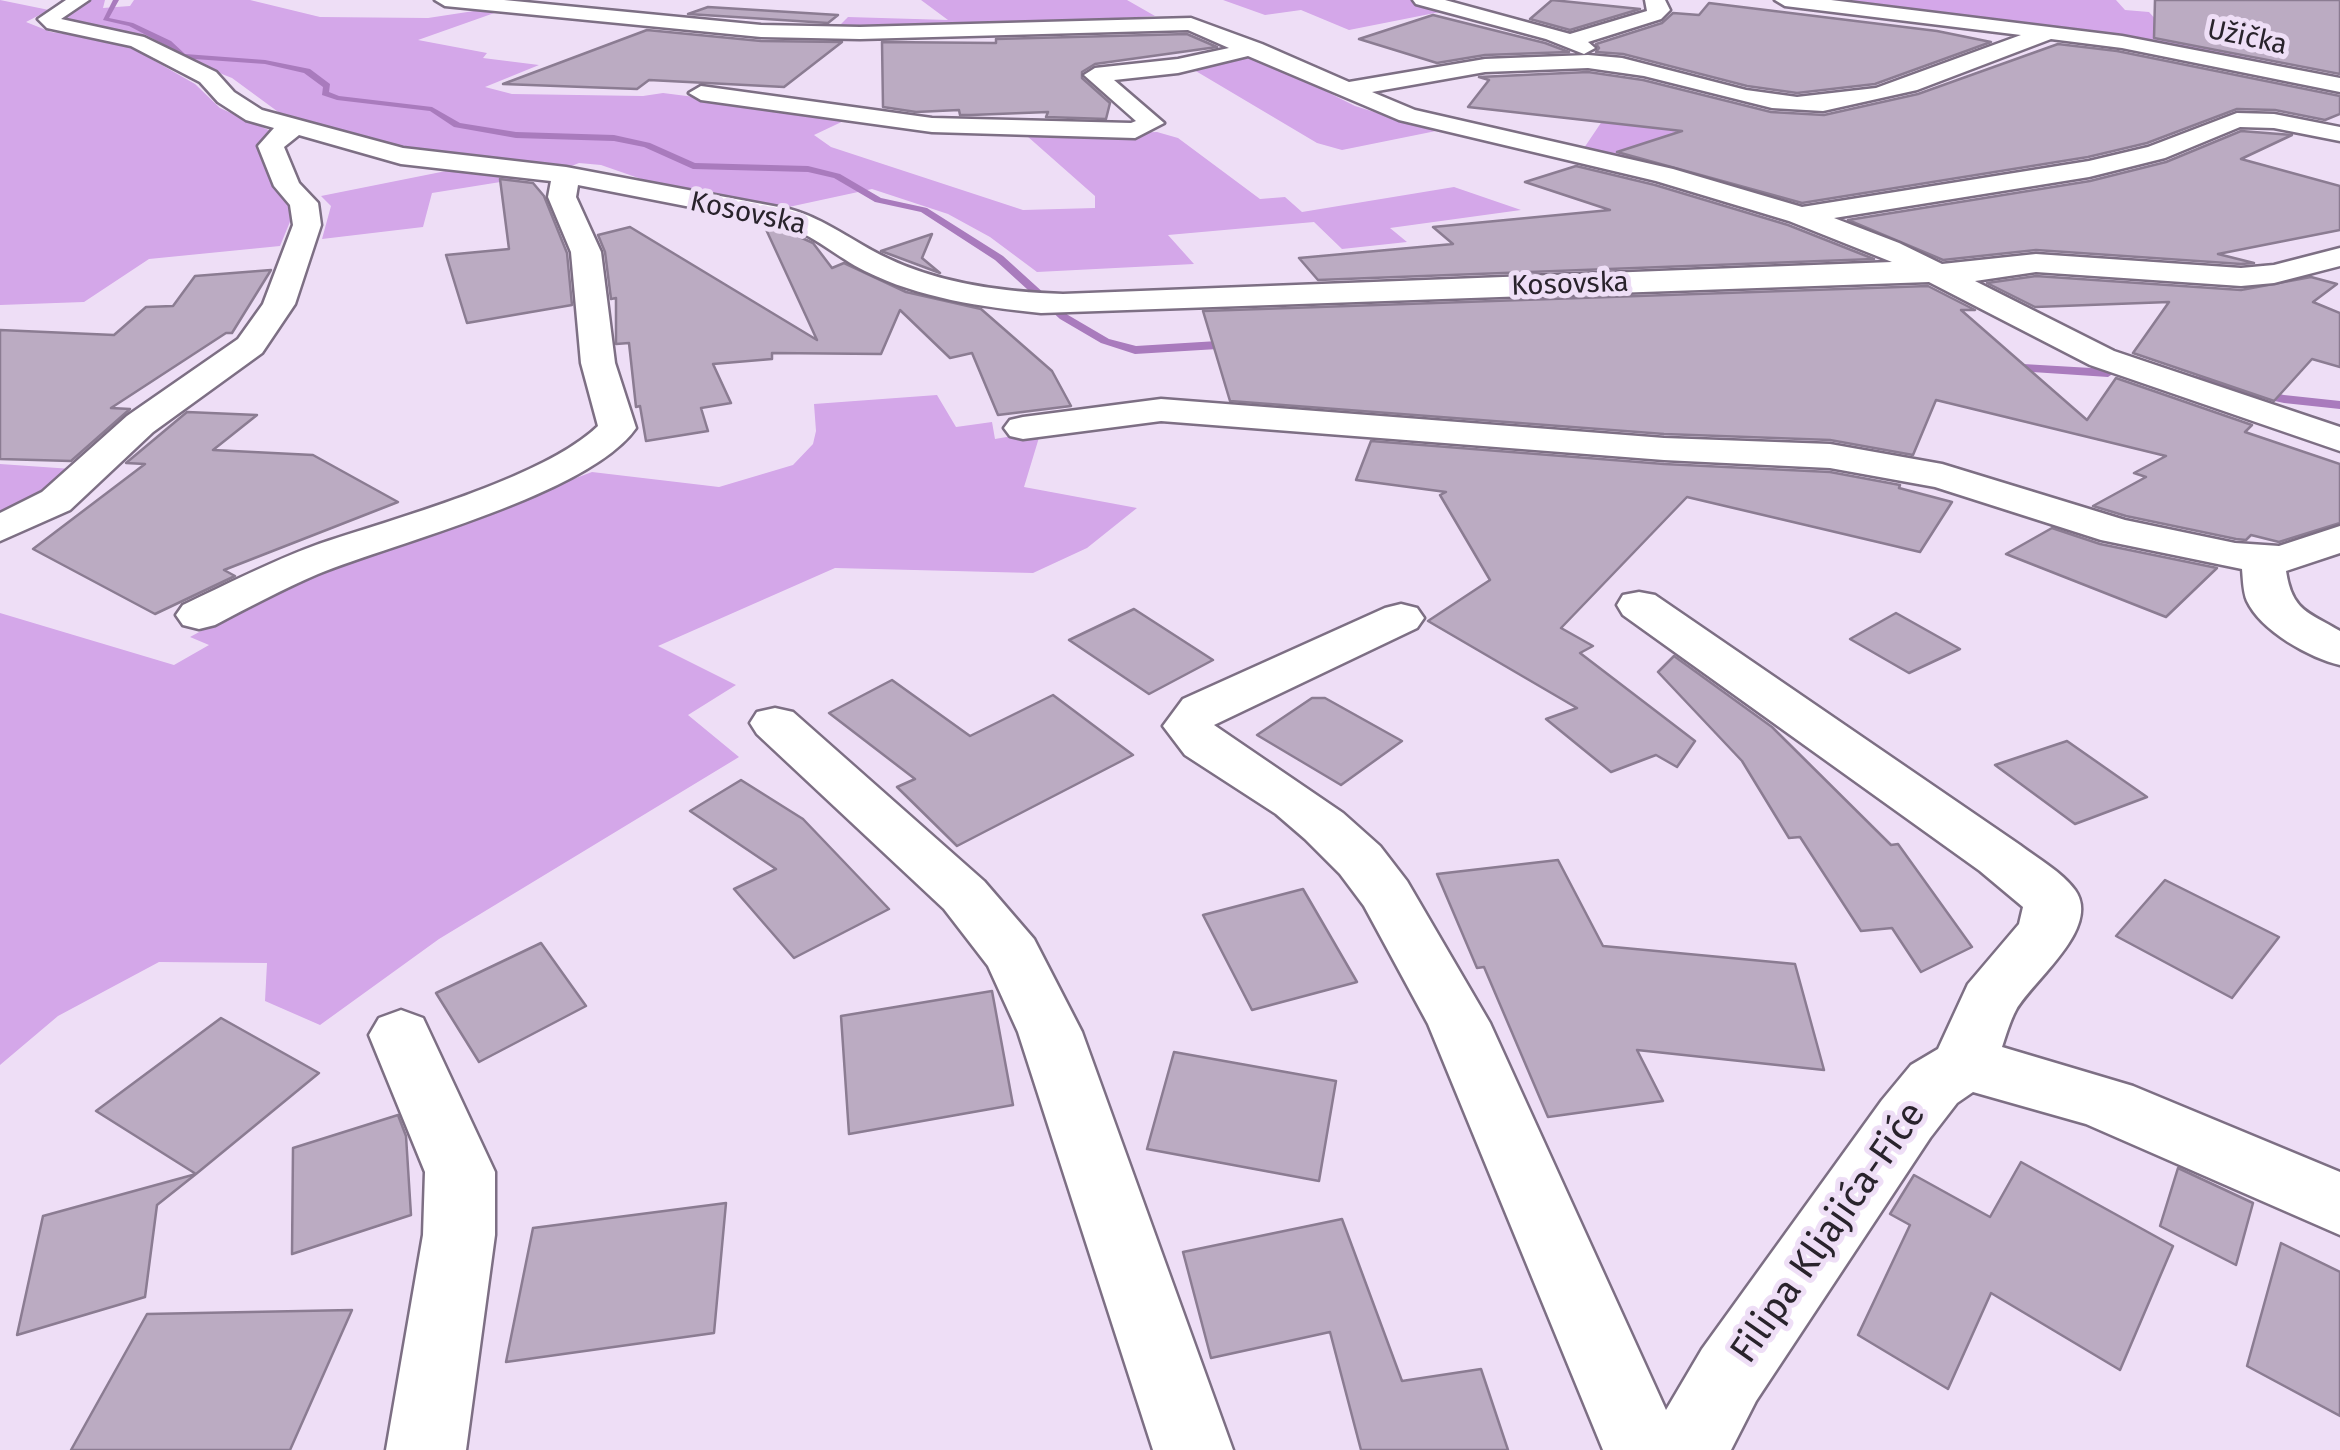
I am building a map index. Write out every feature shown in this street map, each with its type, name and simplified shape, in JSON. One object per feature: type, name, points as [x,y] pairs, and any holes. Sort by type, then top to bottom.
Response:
[{"type":"street","name":"Kosovska","points":[[80,0],[48,19],[54,24],[137,41],[208,76],[226,97],[254,115],[434,162],[566,175],[798,220],[874,264],[988,298],[1048,304],[1901,271],[1940,274]]},
{"type":"street","name":"Kosovska","points":[[444,0],[761,31],[930,32],[1175,22],[1200,26],[1408,114],[1664,175],[1799,215],[1872,242],[1940,274],[2102,358],[2336,436]]},
{"type":"street","points":[[1423,0],[1570,41],[1620,65]]},
{"type":"street","points":[[1570,41],[1654,15],[1660,10],[1655,0]]},
{"type":"street","name":"Užička","points":[[1785,0],[2137,44],[2340,85]]},
{"type":"street","points":[[761,31],[786,11]]},
{"type":"street","points":[[1350,90],[1518,61],[1620,65],[1774,101],[1825,104],[1906,88],[2046,34]]},
{"type":"street","points":[[702,92],[932,125],[1136,131],[1152,124],[1095,75],[1178,66],[1255,48]]},
{"type":"street","points":[[1799,215],[2090,169],[2156,152],[2237,120],[2274,120],[2340,134]]},
{"type":"street","points":[[0,529],[56,501],[140,424],[234,360],[267,324],[279,304],[306,225],[304,203],[286,186],[270,146],[282,134],[296,128]]},
{"type":"street","points":[[199,614],[302,566],[516,486],[581,457],[613,435],[617,428],[598,363],[586,252],[562,197],[566,175]]},
{"type":"street","points":[[1940,274],[2036,263],[2241,278],[2340,257]]},
{"type":"street","points":[[1023,428],[1161,410],[1645,448],[1830,456],[1942,476],[2170,544],[2262,559],[2297,556],[2340,539]]},
{"type":"street","points":[[2262,559],[2268,599],[2285,616],[2340,651]]},
{"type":"street","points":[[1638,605],[2000,858],[2052,900],[2054,913],[2048,928],[1995,992],[1976,1026],[1965,1065],[2048,1084],[2340,1204]]},
{"type":"street","points":[[1401,618],[1200,710],[1188,726],[1203,744],[1295,802],[1324,826],[1360,860],[1387,895],[1459,1023],[1643,1450]]},
{"type":"street","points":[[775,723],[964,895],[1013,955],[1050,1032],[1192,1450]]},
{"type":"street","points":[[401,1035],[460,1172],[459,1235],[426,1450]]},
{"type":"street","name":"Filipa Kljajića-Fiće","points":[[1688,1450],[1729,1375],[1906,1118],[1934,1084],[1965,1065]]},
{"type":"shaded area","points":[[0,0],[49,10],[26,22],[51,32],[115,41],[132,48],[195,84],[220,108],[273,132],[274,183],[294,212],[280,246],[149,259],[84,302],[0,305]]},
{"type":"shaded area","points":[[85,0],[105,0],[103,8],[130,6],[134,0],[250,0],[320,17],[428,18],[487,9],[500,11],[418,40],[487,53],[483,58],[539,65],[485,87],[512,94],[663,93],[852,117],[814,135],[831,147],[1023,210],[1095,208],[1095,196],[1027,136],[1157,132],[1178,138],[1260,199],[1285,197],[1302,212],[1454,187],[1521,210],[1390,228],[1407,242],[1342,249],[1314,222],[1168,235],[1194,264],[1037,272],[990,237],[948,214],[872,189],[784,208],[696,198],[601,165],[579,163],[564,169],[421,151],[281,114],[232,78],[166,52],[135,34],[65,18]]},
{"type":"shaded area","points":[[921,0],[1127,0],[1155,16],[963,28],[835,30],[848,17],[948,20]]},
{"type":"shaded area","points":[[1223,0],[1411,0],[1450,10],[1349,30],[1301,10],[1265,15]]},
{"type":"shaded area","points":[[1795,0],[2116,0],[2125,10],[2149,12],[2168,33],[2222,47],[2222,52],[2334,76],[2332,82],[2135,38]]},
{"type":"shaded area","points":[[1244,55],[1258,57],[1355,106],[1436,131],[1342,150],[1317,143],[1189,67]]},
{"type":"shaded area","points":[[1615,102],[1653,116],[1720,161],[1719,177],[1712,179],[1582,151]]},
{"type":"shaded area","points":[[446,171],[510,174],[519,179],[432,193],[423,227],[322,239],[331,206],[321,196]]},
{"type":"shaded area","points":[[937,395],[956,427],[992,422],[995,439],[1041,431],[1024,487],[1137,508],[1087,548],[1033,573],[835,568],[658,646],[736,685],[688,715],[739,757],[439,939],[320,1025],[265,1001],[267,963],[159,962],[58,1016],[0,1065],[0,613],[174,665],[209,645],[190,637],[269,594],[592,472],[719,487],[793,465],[813,444],[814,404]]},
{"type":"shaded area","points":[[0,464],[72,469],[49,491],[0,518]]},
{"type":"building","points":[[1552,0],[1640,9],[1570,30],[1530,19]]},
{"type":"building","points":[[2155,0],[2340,0],[2340,74],[2154,38]]},
{"type":"building","points":[[1709,3],[1937,31],[1991,42],[1875,84],[1797,93],[1747,86],[1623,54],[1596,52],[1596,44],[1662,23],[1673,13],[1699,15]]},
{"type":"building","points":[[708,7],[838,15],[828,23],[688,14]]},
{"type":"building","points":[[1433,15],[1569,52],[1485,55],[1437,63],[1359,39]]},
{"type":"building","points":[[647,30],[761,41],[842,42],[784,87],[649,80],[637,89],[503,84]]},
{"type":"building","points":[[1187,34],[1217,47],[1095,64],[1082,72],[1082,78],[1110,103],[1106,119],[1046,117],[1048,112],[960,115],[959,110],[916,112],[883,107],[882,42],[996,43],[996,39]]},
{"type":"building","points":[[2058,44],[2117,51],[2340,96],[2340,114],[2325,120],[2275,110],[2237,109],[2147,143],[2088,157],[1802,203],[1617,152],[1682,131],[1468,107],[1489,80],[1479,77],[1588,72],[1643,80],[1771,112],[1824,115],[1918,94]]},
{"type":"building","points":[[2241,131],[2292,135],[2241,159],[2340,186],[2340,230],[2218,254],[2254,263],[2241,264],[2036,250],[1943,260],[1848,220],[2090,181],[2166,162]]},
{"type":"building","points":[[1576,166],[1788,225],[1874,259],[1318,280],[1299,258],[1453,244],[1433,227],[1610,210],[1525,182]]},
{"type":"building","points":[[500,179],[533,183],[544,196],[567,253],[572,305],[467,323],[446,255],[509,249]]},
{"type":"building","points":[[764,225],[813,243],[832,268],[844,263],[906,292],[981,309],[1052,371],[1071,406],[998,415],[972,353],[950,358],[900,310],[881,354],[772,353],[772,359],[713,364],[731,403],[701,408],[708,431],[646,441],[640,406],[636,407],[629,343],[616,344],[616,298],[611,299],[605,252],[598,235],[630,227],[817,340]]},
{"type":"building","points":[[932,234],[922,258],[940,273],[881,251]]},
{"type":"building","points":[[271,270],[232,333],[226,333],[111,408],[130,409],[71,461],[0,459],[0,330],[114,335],[146,307],[173,306],[195,276]]},
{"type":"building","points":[[2036,276],[2241,290],[2311,277],[2337,284],[2313,302],[2340,313],[2340,367],[2312,359],[2274,401],[2133,353],[2169,302],[2035,307],[1987,283]]},
{"type":"building","points":[[1928,286],[1975,310],[1961,310],[2087,420],[2116,378],[2252,425],[2245,432],[2340,464],[2340,523],[2279,542],[2251,535],[2246,540],[2093,506],[2146,477],[2134,473],[2166,456],[1936,400],[1913,455],[1830,440],[1664,434],[1230,401],[1203,311]]},
{"type":"building","points":[[187,412],[257,415],[213,450],[313,455],[398,502],[224,570],[235,576],[155,614],[33,549],[145,464],[126,463]]},
{"type":"building","points":[[1371,441],[1664,464],[1830,472],[1900,485],[1899,488],[1952,502],[1920,552],[1687,497],[1561,628],[1593,646],[1580,653],[1695,741],[1677,767],[1656,755],[1611,772],[1546,719],[1577,708],[1428,621],[1490,580],[1440,495],[1446,492],[1356,480]]},
{"type":"building","points":[[2052,528],[2100,544],[2217,568],[2166,617],[2006,554]]},
{"type":"building","points":[[1134,609],[1213,660],[1149,694],[1069,640]]},
{"type":"building","points":[[1896,613],[1960,649],[1909,673],[1850,639]]},
{"type":"building","points":[[1674,656],[1772,727],[1891,845],[1898,844],[1972,947],[1921,972],[1892,928],[1861,931],[1800,837],[1789,838],[1742,761],[1658,672]]},
{"type":"building","points":[[892,680],[970,736],[1053,695],[1133,755],[957,846],[897,787],[915,779],[829,713]]},
{"type":"building","points":[[1312,698],[1325,698],[1402,741],[1341,785],[1257,735]]},
{"type":"building","points":[[2067,741],[2147,797],[2075,824],[1995,765]]},
{"type":"building","points":[[741,780],[803,819],[889,909],[794,958],[734,889],[776,869],[690,811]]},
{"type":"building","points":[[1558,860],[1603,946],[1795,964],[1824,1070],[1637,1050],[1663,1101],[1548,1117],[1484,967],[1477,968],[1437,874]]},
{"type":"building","points":[[2165,880],[2279,937],[2232,998],[2116,936]]},
{"type":"building","points":[[1303,889],[1357,982],[1252,1010],[1203,915]]},
{"type":"building","points":[[541,943],[586,1006],[479,1062],[436,993]]},
{"type":"building","points":[[992,991],[1013,1105],[849,1134],[841,1016]]},
{"type":"building","points":[[221,1018],[319,1073],[196,1174],[96,1111]]},
{"type":"building","points":[[1174,1052],[1336,1081],[1319,1181],[1147,1149]]},
{"type":"building","points":[[398,1115],[406,1136],[411,1215],[292,1254],[293,1148]]},
{"type":"building","points":[[2021,1162],[2173,1246],[2120,1370],[1991,1293],[1948,1389],[1858,1335],[1910,1225],[1890,1214],[1914,1175],[1990,1217]]},
{"type":"building","points":[[2178,1168],[2253,1203],[2236,1265],[2160,1226]]},
{"type":"building","points":[[196,1174],[157,1205],[145,1297],[17,1335],[43,1216]]},
{"type":"building","points":[[726,1203],[714,1333],[506,1362],[533,1228]]},
{"type":"building","points":[[1342,1219],[1402,1381],[1481,1369],[1508,1450],[1361,1450],[1330,1332],[1211,1358],[1183,1252]]},
{"type":"building","points":[[2281,1243],[2340,1272],[2340,1416],[2247,1366]]},
{"type":"building","points":[[352,1310],[290,1450],[71,1450],[147,1314]]},
{"type":"waterway","points":[[116,0],[105,19],[131,24],[168,43],[183,56],[265,62],[307,71],[327,86],[325,93],[337,98],[432,109],[457,125],[516,135],[614,138],[647,145],[693,166],[808,169],[837,176],[878,200],[924,210],[999,258],[1064,317],[1105,341],[1135,350],[1234,344]]},
{"type":"waterway","points":[[2006,367],[2108,373]]},
{"type":"waterway","points":[[2191,379],[2284,399],[2340,405]]}]
